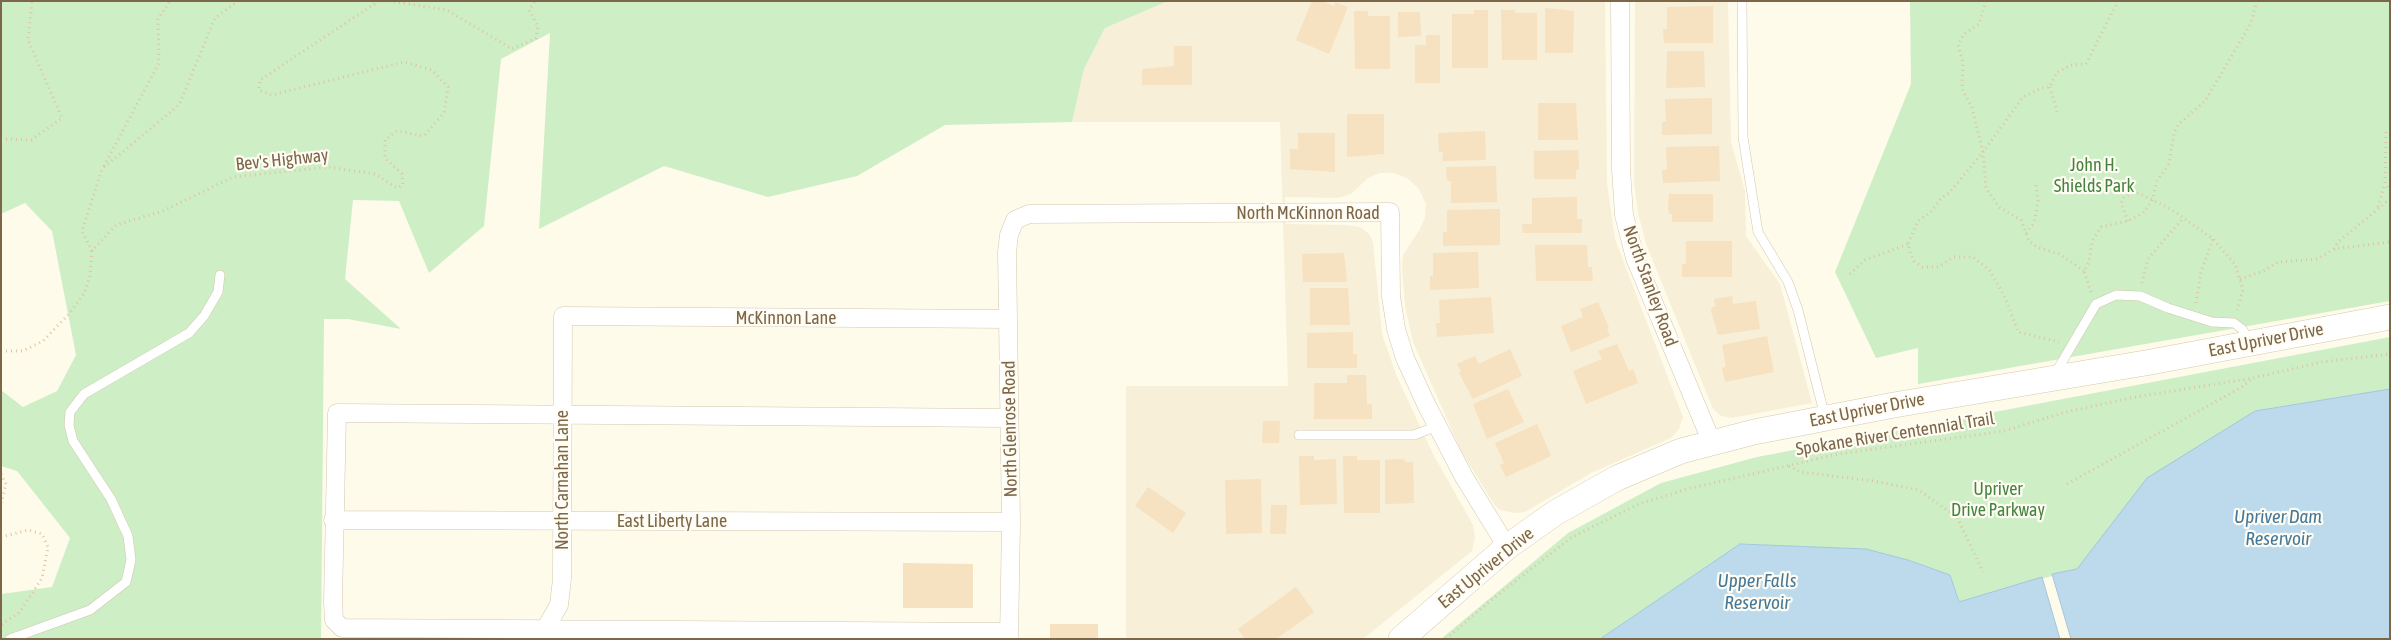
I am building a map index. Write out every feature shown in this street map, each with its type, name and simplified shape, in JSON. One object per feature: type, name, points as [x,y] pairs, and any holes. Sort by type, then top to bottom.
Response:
[{"type":"main road","name":"East Upriver Drive","points":[[1401,639],[1507,547],[1555,514],[1617,478],[1681,451],[1754,432],[1826,418],[2390,317]]},
{"type":"street","name":"North Stanley Road","points":[[1620,1],[1621,169],[1624,215],[1636,258],[1712,443]]},
{"type":"street","name":"North McKinnon Road","points":[[1015,220],[1029,214],[1390,212],[1391,296],[1396,328],[1405,358],[1437,426],[1464,477],[1507,547]]},
{"type":"street","name":"North Glenrose Road","points":[[1009,635],[1011,522],[1007,252],[1009,236],[1015,220]]},
{"type":"street","name":"McKinnon Lane","points":[[563,316],[1008,319]]},
{"type":"street","name":"North Carnahan Lane","points":[[543,634],[558,605],[562,579],[563,316]]},
{"type":"street","points":[[1009,418],[337,413],[333,520],[334,620],[342,628],[543,634],[1009,635]]},
{"type":"street","name":"East Liberty Lane","points":[[333,520],[1011,522]]},
{"type":"lane","points":[[1742,1],[1743,137],[1758,232],[1788,282],[1798,310],[1826,418]]},
{"type":"lane","points":[[10,639],[90,610],[126,582],[131,560],[128,536],[111,499],[72,441],[69,425],[70,412],[84,394],[190,333],[204,316],[218,292],[220,275]]},
{"type":"lane","points":[[2052,378],[2096,304],[2116,295],[2140,296],[2194,317],[2212,322],[2234,323],[2242,329],[2251,343]]},
{"type":"lane","points":[[1300,435],[1414,435],[1437,426]]},
{"type":"path","points":[[1,139],[31,140],[62,118],[28,40],[32,1]]},
{"type":"path","points":[[1,351],[24,351],[43,342],[84,294],[90,276],[92,251],[82,231],[102,169],[159,64],[158,19],[170,1]]},
{"type":"path","points":[[102,169],[179,106],[215,18],[238,1]]},
{"type":"path","name":"Bev's Highway","points":[[92,251],[116,225],[163,211],[233,177],[328,167],[375,174],[397,188],[403,185],[402,174],[385,158],[385,140],[398,131],[424,136],[444,113],[448,86],[432,70],[404,62],[272,95],[258,90],[260,80],[380,1]]},
{"type":"path","points":[[389,1],[447,10],[512,49],[536,38],[538,26],[529,10],[535,1]]},
{"type":"path","points":[[1986,1],[1979,24],[1964,34],[1958,44],[1963,63],[1962,89],[1972,108],[1984,152],[1986,188],[1999,207],[2021,220],[2029,241],[2037,247],[2059,254],[2084,271],[2096,304]]},
{"type":"path","points":[[2056,112],[2050,87],[2056,73],[2071,65],[2086,64],[2118,1]]},
{"type":"path","points":[[2084,271],[2089,262],[2092,242],[2101,227],[2128,221],[2143,213],[2152,201],[2157,181],[2169,164],[2174,133],[2179,124],[2205,101],[2251,23],[2257,1]]},
{"type":"path","points":[[2050,87],[2041,88],[2023,97],[1984,152],[1949,194],[1941,198],[1931,212],[1918,221],[1908,244],[1914,261],[1922,267],[1938,267],[1954,257],[1973,257],[1990,271],[2006,299],[2018,332],[2072,345]]},
{"type":"path","points":[[2378,208],[2385,183],[2386,132]]},
{"type":"path","points":[[2385,183],[2390,190]]},
{"type":"path","points":[[2026,233],[2034,224],[2038,201],[2036,185]]},
{"type":"path","points":[[2128,221],[2121,203],[2124,197],[2133,192],[2171,209],[2213,239],[2235,264],[2243,290],[2234,323]]},
{"type":"path","points":[[2334,249],[2338,242],[2390,199]]},
{"type":"path","points":[[2140,296],[2148,259],[2184,218]]},
{"type":"path","points":[[2194,317],[2201,272],[2213,239]]},
{"type":"path","points":[[2240,279],[2266,270],[2278,262],[2317,260],[2334,249],[2390,242]]},
{"type":"path","points":[[1850,274],[1865,260],[1908,244]]},
{"type":"path","name":"Spokane River Centennial Trail","points":[[1446,639],[1490,601],[1572,536],[1649,501],[1687,488],[1838,454],[2004,431],[2066,412],[2130,398],[2253,378],[2322,362],[2390,354]]},
{"type":"path","points":[[2067,484],[2226,396],[2253,378]]},
{"type":"path","points":[[1788,466],[1800,472],[1874,481],[1919,490],[1957,517],[1983,572]]},
{"type":"path","points":[[1,474],[6,484],[1,502]]},
{"type":"path","points":[[1,537],[28,530],[42,534],[48,547],[42,578],[20,612],[1,625]]},
{"type":"shaded area","points":[[1168,1],[1605,1],[1607,183],[1615,239],[1683,417],[1679,429],[1671,438],[1591,473],[1525,512],[1514,513],[1500,510],[1494,504],[1461,451],[1413,342],[1405,306],[1402,267],[1403,255],[1420,229],[1425,217],[1426,204],[1419,189],[1407,178],[1394,173],[1380,173],[1368,178],[1351,194],[1338,198],[1285,197],[1286,224],[1347,225],[1360,227],[1369,234],[1373,242],[1382,334],[1397,377],[1433,454],[1473,525],[1475,538],[1472,551],[1363,639],[1126,639],[1126,386],[1288,386],[1280,122],[1072,122],[1084,69],[1105,28]]},
{"type":"shaded area","points":[[1635,1],[1728,2],[1731,142],[1745,191],[1746,236],[1780,284],[1812,403],[1732,418],[1721,416],[1713,409],[1646,244],[1638,213],[1634,183]]},
{"type":"green space","points":[[1,1],[1168,1],[1105,28],[1084,69],[1072,122],[945,125],[857,176],[768,197],[664,166],[539,229],[550,33],[501,59],[484,226],[429,273],[399,201],[353,200],[345,279],[401,329],[348,319],[324,319],[321,639],[1,639],[1,594],[52,587],[70,538],[17,471],[1,466],[1,390],[23,407],[57,391],[76,355],[52,231],[25,203],[1,214]]},
{"type":"green space","name":"John H. Shields Park","points":[[1910,1],[2390,1],[2390,301],[1918,384],[1918,348],[1876,358],[1835,272],[1911,84]]},
{"type":"green space","name":"Upriver Drive Parkway","points":[[2390,337],[2390,389],[2254,411],[2077,569],[1959,602],[1950,575],[1908,560],[1866,549],[1740,544],[1600,639],[1441,639],[1568,533],[1661,483],[1757,457]]},
{"type":"water","name":"Upriver Dam Reservoir","points":[[2390,389],[2390,639],[2071,639],[2052,574],[2077,569],[2147,478],[2255,411]]},
{"type":"water","name":"Upper Falls Reservoir","points":[[1740,544],[1866,549],[1908,560],[1950,575],[1959,602],[2042,577],[2060,639],[1600,639]]},
{"type":"building","points":[[1312,1],[1322,1],[1334,6],[1335,2],[1348,7],[1329,54],[1296,40]]},
{"type":"building","points":[[1713,6],[1713,43],[1664,43],[1663,29],[1667,29],[1667,7]]},
{"type":"building","points":[[1545,8],[1574,11],[1573,53],[1545,53]]},
{"type":"building","points":[[1474,10],[1488,10],[1488,68],[1452,68],[1452,14],[1474,14]]},
{"type":"building","points":[[1501,10],[1515,10],[1515,13],[1537,13],[1537,60],[1502,60]]},
{"type":"building","points":[[1354,11],[1368,11],[1368,16],[1390,16],[1390,69],[1355,69]]},
{"type":"building","points":[[1398,12],[1420,12],[1421,36],[1398,37]]},
{"type":"building","points":[[1426,35],[1440,35],[1440,83],[1415,83],[1415,45],[1426,45]]},
{"type":"building","points":[[1174,46],[1192,46],[1192,85],[1142,85],[1142,69],[1174,66]]},
{"type":"building","points":[[1667,51],[1704,51],[1705,87],[1666,88]]},
{"type":"building","points":[[1712,98],[1712,134],[1662,135],[1662,122],[1666,121],[1665,99]]},
{"type":"building","points":[[1538,103],[1576,103],[1578,140],[1538,140]]},
{"type":"building","points":[[1347,114],[1384,114],[1384,154],[1347,157]]},
{"type":"building","points":[[1485,131],[1486,160],[1442,161],[1443,152],[1439,152],[1438,133]]},
{"type":"building","points":[[1298,133],[1335,133],[1335,172],[1290,169],[1290,149],[1298,149]]},
{"type":"building","points":[[1719,146],[1720,181],[1663,183],[1662,170],[1667,170],[1666,147]]},
{"type":"building","points":[[1578,150],[1579,170],[1576,170],[1576,179],[1534,179],[1534,151]]},
{"type":"building","points":[[1496,166],[1497,202],[1451,203],[1451,181],[1447,181],[1446,167]]},
{"type":"building","points":[[1669,194],[1713,194],[1713,222],[1672,222],[1672,214],[1669,214],[1668,209]]},
{"type":"building","points":[[1577,197],[1577,219],[1582,219],[1582,233],[1523,233],[1522,224],[1532,224],[1532,198]]},
{"type":"building","points":[[1500,209],[1500,245],[1443,246],[1443,232],[1447,232],[1447,210]]},
{"type":"building","points":[[1686,241],[1732,241],[1732,277],[1682,277],[1682,264],[1686,264]]},
{"type":"building","points":[[1535,245],[1587,245],[1588,267],[1592,267],[1593,281],[1536,281]]},
{"type":"building","points":[[1478,252],[1479,288],[1430,290],[1430,276],[1433,276],[1433,253]]},
{"type":"building","points":[[1344,253],[1347,282],[1303,282],[1302,254]]},
{"type":"building","points":[[1310,288],[1348,288],[1350,325],[1310,325]]},
{"type":"building","points":[[1732,296],[1733,304],[1756,301],[1760,329],[1718,335],[1711,311],[1712,307],[1715,307],[1714,299]]},
{"type":"building","points":[[1491,297],[1494,333],[1437,337],[1436,323],[1440,323],[1439,300]]},
{"type":"building","points":[[1598,302],[1609,328],[1607,329],[1610,336],[1571,352],[1561,326],[1583,317],[1580,309]]},
{"type":"building","points":[[1353,332],[1353,354],[1357,354],[1357,368],[1307,368],[1307,333]]},
{"type":"building","points":[[1767,336],[1774,372],[1725,382],[1722,368],[1726,367],[1722,345]]},
{"type":"building","points":[[1617,344],[1629,371],[1633,369],[1638,383],[1586,404],[1573,371],[1602,359],[1598,351]]},
{"type":"building","points":[[1510,349],[1522,376],[1473,399],[1459,373],[1461,372],[1457,364],[1475,356],[1479,364]]},
{"type":"building","points":[[1347,375],[1366,375],[1367,404],[1372,404],[1372,419],[1314,419],[1314,383],[1347,383]]},
{"type":"building","points":[[1508,389],[1524,422],[1487,439],[1473,404]]},
{"type":"building","points":[[1263,421],[1280,421],[1279,443],[1262,443]]},
{"type":"building","points":[[1537,424],[1551,456],[1506,477],[1500,465],[1504,463],[1495,443]]},
{"type":"building","points":[[1299,456],[1314,456],[1314,460],[1336,459],[1337,504],[1300,505]]},
{"type":"building","points":[[1343,456],[1357,456],[1357,460],[1380,460],[1380,513],[1344,513]]},
{"type":"building","points":[[1385,460],[1405,460],[1405,462],[1413,462],[1414,503],[1385,504]]},
{"type":"building","points":[[1261,479],[1262,533],[1226,534],[1225,480]]},
{"type":"building","points":[[1148,487],[1186,513],[1173,533],[1135,506]]},
{"type":"building","points":[[1271,505],[1287,505],[1286,534],[1270,534]]},
{"type":"building","points":[[903,563],[973,564],[973,608],[903,608]]},
{"type":"building","points":[[1296,587],[1314,612],[1276,639],[1245,639],[1238,629]]},
{"type":"building","points":[[1050,624],[1098,624],[1098,639],[1050,639]]}]
